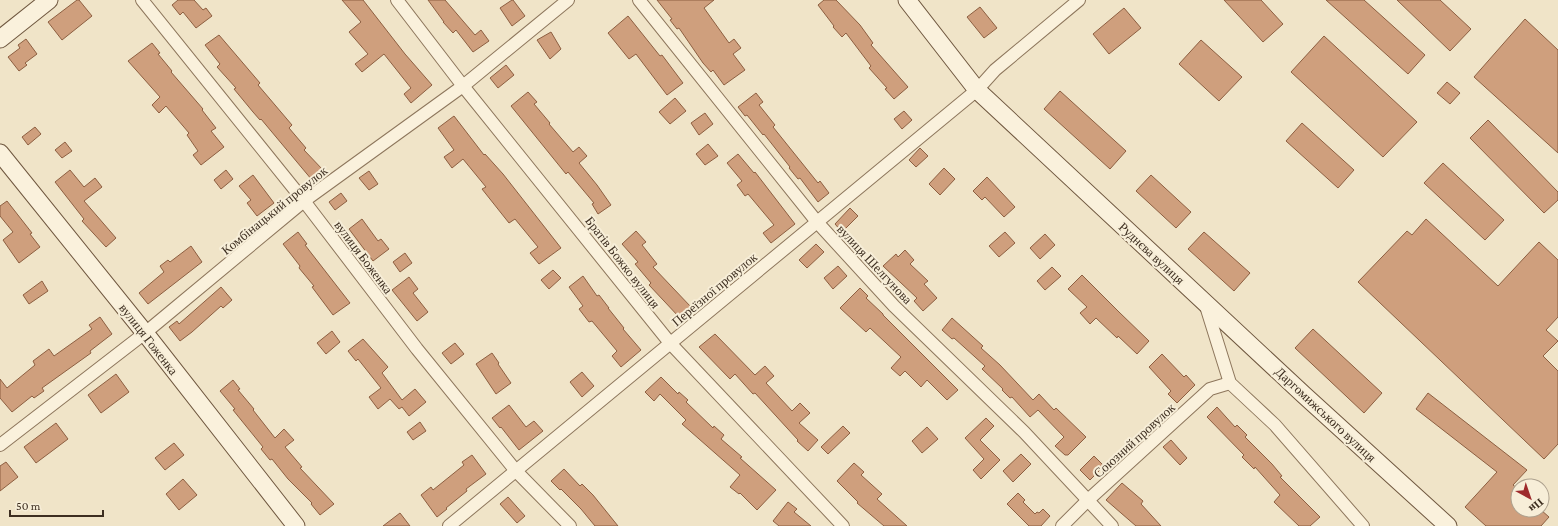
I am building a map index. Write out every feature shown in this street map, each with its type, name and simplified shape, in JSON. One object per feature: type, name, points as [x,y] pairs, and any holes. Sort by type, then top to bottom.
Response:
[{"type":"street","points":[[0,39],[49,0]]},
{"type":"street","name":"вулиця Боженка","points":[[142,0],[304,201],[417,349],[516,471],[570,526]]},
{"type":"street","name":"Братів Божко вулиця","points":[[397,0],[670,343],[843,526]]},
{"type":"street","name":"Комбінацький провулок","points":[[0,445],[146,333],[304,201],[464,86],[568,0]]},
{"type":"street","name":"вулиця Шелгунова","points":[[639,0],[817,222],[894,306],[1024,432],[1112,526]]},
{"type":"street","name":"Руднєва вулиця","points":[[907,0],[977,90],[1205,302],[1230,382],[1275,425],[1363,526]]},
{"type":"street","name":"Переїзної провулок","points":[[449,526],[977,90],[995,70],[1079,0]]},
{"type":"street","name":"вулиця Гоженка","points":[[0,153],[146,333],[296,526]]},
{"type":"street","name":"Даргомижського вулиця","points":[[1205,302],[1448,526]]},
{"type":"street","name":"Союзний провулок","points":[[1062,526],[1087,501],[1210,389],[1230,382]]},
{"type":"building","points":[[79,0],[92,16],[62,40],[48,22]]},
{"type":"building","points":[[178,0],[194,0],[203,10],[206,8],[212,16],[196,28],[183,12],[180,15],[172,5]]},
{"type":"building","points":[[342,0],[363,0],[405,54],[432,85],[411,103],[404,94],[411,88],[384,54],[362,72],[355,64],[368,54],[349,32],[361,22]]},
{"type":"building","points":[[428,0],[445,0],[475,35],[481,30],[489,41],[473,52],[456,30],[453,33],[443,22]]},
{"type":"building","points":[[512,0],[525,16],[512,26],[500,8]]},
{"type":"building","points":[[657,0],[714,0],[704,8],[729,43],[734,39],[741,48],[733,54],[745,70],[724,85],[713,70],[711,72],[703,63],[679,28],[677,29],[670,20],[672,19]]},
{"type":"building","points":[[824,0],[836,0],[860,25],[873,43],[871,45],[908,87],[894,99],[885,89],[887,88],[869,68],[871,66],[846,33],[842,37],[833,27],[834,26],[818,5]]},
{"type":"building","points":[[1224,0],[1261,0],[1283,24],[1263,42]]},
{"type":"building","points":[[1326,0],[1364,0],[1425,55],[1408,74]]},
{"type":"building","points":[[1397,0],[1440,0],[1471,29],[1450,51]]},
{"type":"building","points":[[980,7],[997,28],[984,38],[967,17]]},
{"type":"building","points":[[1124,8],[1141,28],[1109,54],[1093,34]]},
{"type":"building","points":[[628,16],[660,56],[662,55],[683,83],[667,95],[636,54],[629,59],[608,33]]},
{"type":"building","points":[[1525,19],[1558,50],[1558,153],[1474,77]]},
{"type":"building","points":[[551,32],[561,49],[550,59],[537,40]]},
{"type":"building","points":[[219,35],[260,83],[258,85],[292,125],[289,128],[306,148],[304,150],[323,170],[312,180],[261,119],[260,120],[253,112],[234,89],[236,88],[217,67],[220,64],[205,45]]},
{"type":"building","points":[[1324,36],[1417,122],[1383,157],[1291,72]]},
{"type":"building","points":[[26,39],[37,54],[25,63],[27,65],[19,71],[8,57],[20,48],[18,45]]},
{"type":"building","points":[[1201,40],[1242,77],[1219,101],[1179,64]]},
{"type":"building","points":[[152,43],[160,53],[158,54],[172,71],[171,72],[203,109],[202,110],[216,128],[211,131],[224,147],[201,165],[193,155],[198,151],[187,135],[189,133],[166,106],[159,113],[152,105],[160,97],[128,61]]},
{"type":"building","points":[[506,65],[514,75],[498,88],[490,78]]},
{"type":"building","points":[[1447,82],[1460,93],[1450,104],[1437,93]]},
{"type":"building","points":[[1060,91],[1126,151],[1110,169],[1044,109]]},
{"type":"building","points":[[528,92],[537,102],[534,104],[550,123],[549,124],[573,152],[579,147],[587,156],[579,163],[611,205],[598,214],[592,204],[594,203],[568,172],[566,174],[511,106]]},
{"type":"building","points":[[756,93],[763,102],[759,105],[775,125],[773,127],[818,183],[820,181],[829,193],[818,202],[800,178],[798,179],[789,168],[790,167],[764,134],[763,135],[747,115],[745,116],[738,107]]},
{"type":"building","points":[[675,98],[686,111],[670,124],[659,112]]},
{"type":"building","points":[[904,111],[912,120],[902,129],[894,119]]},
{"type":"building","points":[[705,113],[713,124],[699,135],[691,123]]},
{"type":"building","points":[[454,116],[484,155],[485,154],[503,174],[561,248],[539,264],[530,253],[538,247],[515,219],[509,223],[482,189],[486,187],[463,159],[452,168],[444,157],[454,150],[438,128]]},
{"type":"building","points":[[1488,120],[1558,192],[1558,200],[1544,213],[1470,138]]},
{"type":"building","points":[[1302,123],[1354,170],[1338,188],[1286,141]]},
{"type":"building","points":[[35,127],[41,134],[28,145],[22,137]]},
{"type":"building","points":[[65,142],[72,151],[62,158],[55,150]]},
{"type":"building","points":[[708,144],[718,156],[705,165],[696,154]]},
{"type":"building","points":[[920,148],[928,156],[916,167],[909,160]]},
{"type":"building","points":[[738,154],[754,173],[755,172],[795,224],[771,243],[763,233],[774,225],[748,194],[745,196],[737,185],[742,181],[727,163]]},
{"type":"building","points":[[1443,163],[1504,220],[1485,240],[1424,183]]},
{"type":"building","points":[[944,168],[955,179],[940,195],[929,184]]},
{"type":"building","points":[[70,170],[84,187],[95,178],[102,187],[84,201],[116,238],[106,247],[82,221],[84,219],[55,182]]},
{"type":"building","points":[[226,170],[233,179],[221,189],[214,180]]},
{"type":"building","points":[[369,171],[378,184],[369,190],[359,178]]},
{"type":"building","points":[[253,175],[274,203],[257,216],[247,203],[251,200],[239,186]]},
{"type":"building","points":[[1151,175],[1191,212],[1176,228],[1136,191]]},
{"type":"building","points":[[987,177],[1015,207],[1004,217],[985,197],[982,200],[973,191]]},
{"type":"building","points":[[341,193],[347,201],[335,210],[329,202]]},
{"type":"building","points":[[7,201],[32,233],[30,234],[40,247],[19,263],[3,240],[13,232],[0,216],[0,206]]},
{"type":"building","points":[[850,208],[858,216],[842,232],[835,224]]},
{"type":"building","points":[[362,219],[378,241],[381,239],[389,249],[373,261],[349,229]]},
{"type":"building","points":[[1426,219],[1498,286],[1539,242],[1558,260],[1558,317],[1546,330],[1558,341],[1543,356],[1558,371],[1558,444],[1544,459],[1358,282],[1407,231],[1412,235]]},
{"type":"building","points":[[636,231],[646,242],[642,245],[657,264],[653,267],[691,307],[679,317],[649,285],[651,283],[635,264],[638,262],[622,244]]},
{"type":"building","points":[[298,232],[307,244],[305,245],[350,303],[333,315],[312,287],[314,286],[299,268],[300,266],[283,244]]},
{"type":"building","points":[[1005,232],[1015,243],[999,257],[989,246]]},
{"type":"building","points":[[1204,232],[1250,273],[1234,291],[1188,249]]},
{"type":"building","points":[[1045,234],[1055,245],[1040,259],[1030,248]]},
{"type":"building","points":[[816,244],[824,252],[807,268],[799,260]]},
{"type":"building","points":[[191,246],[202,262],[148,304],[139,293],[164,272],[160,266],[168,260],[170,262]]},
{"type":"building","points":[[905,250],[914,260],[910,264],[928,281],[924,284],[937,298],[923,311],[914,301],[917,298],[883,266],[896,254],[898,257]]},
{"type":"building","points":[[405,253],[412,263],[400,272],[393,262]]},
{"type":"building","points":[[838,266],[847,276],[833,289],[824,278]]},
{"type":"building","points":[[1052,267],[1061,276],[1045,290],[1037,281]]},
{"type":"building","points":[[553,270],[561,278],[549,289],[541,280]]},
{"type":"building","points":[[1082,275],[1149,341],[1137,354],[1096,318],[1090,324],[1080,313],[1087,307],[1068,289]]},
{"type":"building","points":[[583,276],[597,296],[599,295],[624,328],[623,329],[641,350],[621,367],[612,356],[617,351],[592,321],[589,322],[579,309],[583,306],[569,287]]},
{"type":"building","points":[[409,277],[418,289],[413,293],[428,312],[417,321],[392,290]]},
{"type":"building","points":[[42,281],[48,291],[29,304],[23,295]]},
{"type":"building","points":[[221,287],[232,300],[223,308],[221,306],[180,341],[169,327],[177,321],[179,324]]},
{"type":"building","points":[[860,288],[868,296],[866,298],[958,390],[947,400],[927,380],[921,387],[905,371],[900,376],[891,368],[901,357],[870,328],[866,332],[840,308]]},
{"type":"building","points":[[100,317],[112,334],[90,351],[91,353],[42,388],[44,391],[34,398],[32,396],[12,412],[0,398],[0,379],[7,388],[35,365],[33,361],[49,349],[54,356],[92,329],[89,325]]},
{"type":"building","points":[[952,318],[983,346],[981,348],[1000,365],[1033,400],[1039,394],[1054,410],[1056,408],[1086,437],[1068,455],[1065,455],[1055,446],[1064,437],[1038,410],[1030,417],[1012,397],[1010,398],[1002,390],[1003,389],[982,369],[985,366],[954,338],[952,339],[942,330]]},
{"type":"building","points":[[1313,329],[1382,393],[1364,413],[1295,348]]},
{"type":"building","points":[[332,331],[340,342],[326,354],[317,343]]},
{"type":"building","points":[[715,334],[755,375],[765,366],[774,376],[766,383],[792,411],[800,403],[810,413],[799,423],[818,440],[808,451],[797,441],[798,440],[755,393],[753,394],[735,374],[730,379],[699,347]]},
{"type":"building","points":[[363,339],[388,367],[382,373],[402,400],[415,389],[426,402],[409,416],[402,407],[399,409],[390,399],[378,409],[369,397],[381,388],[358,359],[356,361],[348,351]]},
{"type":"building","points":[[455,343],[464,354],[451,364],[442,353]]},
{"type":"building","points":[[492,353],[511,383],[496,394],[476,364]]},
{"type":"building","points":[[1162,354],[1184,377],[1186,375],[1195,385],[1177,403],[1168,394],[1171,391],[1149,367]]},
{"type":"building","points":[[582,372],[594,386],[582,397],[570,382]]},
{"type":"building","points":[[116,374],[129,392],[101,413],[88,395]]},
{"type":"building","points":[[661,377],[678,394],[679,392],[688,400],[686,402],[713,428],[714,426],[724,435],[721,439],[776,490],[757,510],[740,493],[739,494],[730,487],[740,475],[682,424],[686,420],[660,394],[654,401],[645,392]]},
{"type":"building","points":[[233,380],[240,389],[238,390],[275,438],[284,429],[294,440],[285,447],[302,467],[300,468],[334,504],[320,515],[311,504],[312,503],[261,449],[263,447],[233,410],[235,409],[220,391]]},
{"type":"building","points":[[1428,393],[1527,470],[1520,478],[1510,478],[1510,518],[1548,518],[1541,526],[1486,526],[1465,507],[1497,472],[1416,409]]},
{"type":"building","points":[[509,405],[526,427],[534,421],[543,431],[519,450],[492,418]]},
{"type":"building","points":[[1217,407],[1235,427],[1237,425],[1247,435],[1245,437],[1272,464],[1282,476],[1280,477],[1320,517],[1310,526],[1299,526],[1274,502],[1280,495],[1255,467],[1254,469],[1242,457],[1244,455],[1207,417]]},
{"type":"building","points":[[986,418],[994,426],[980,440],[1000,460],[981,479],[973,470],[984,459],[965,438]]},
{"type":"building","points":[[420,422],[426,431],[413,440],[407,432]]},
{"type":"building","points":[[56,423],[68,439],[36,463],[24,447]]},
{"type":"building","points":[[843,426],[850,433],[828,454],[821,447]]},
{"type":"building","points":[[927,427],[938,439],[922,453],[912,441]]},
{"type":"building","points":[[1171,440],[1187,458],[1180,465],[1163,447]]},
{"type":"building","points":[[174,443],[184,455],[165,470],[155,458]]},
{"type":"building","points":[[1021,454],[1031,464],[1013,482],[1003,471]]},
{"type":"building","points":[[472,455],[486,474],[466,489],[467,491],[437,517],[421,495],[431,487],[433,490],[464,465],[462,462]]},
{"type":"building","points":[[1094,456],[1104,466],[1090,480],[1080,470]]},
{"type":"building","points":[[6,462],[18,477],[0,491],[0,466]]},
{"type":"building","points":[[854,463],[864,472],[861,475],[882,494],[877,499],[907,526],[884,526],[857,503],[858,502],[837,481]]},
{"type":"building","points":[[564,469],[580,486],[582,484],[593,495],[618,526],[595,526],[581,509],[551,481]]},
{"type":"building","points":[[183,479],[197,495],[179,510],[166,494]]},
{"type":"building","points":[[1122,483],[1143,501],[1141,504],[1161,526],[1136,526],[1106,500]]},
{"type":"building","points":[[1018,493],[1025,500],[1023,502],[1035,514],[1037,512],[1039,513],[1043,509],[1050,516],[1041,526],[1029,526],[1007,504]]},
{"type":"building","points":[[508,497],[525,516],[517,523],[500,504]]},
{"type":"building","points":[[788,502],[797,509],[794,512],[811,526],[779,526],[773,521]]},
{"type":"building","points":[[400,513],[410,526],[383,526]]}]
